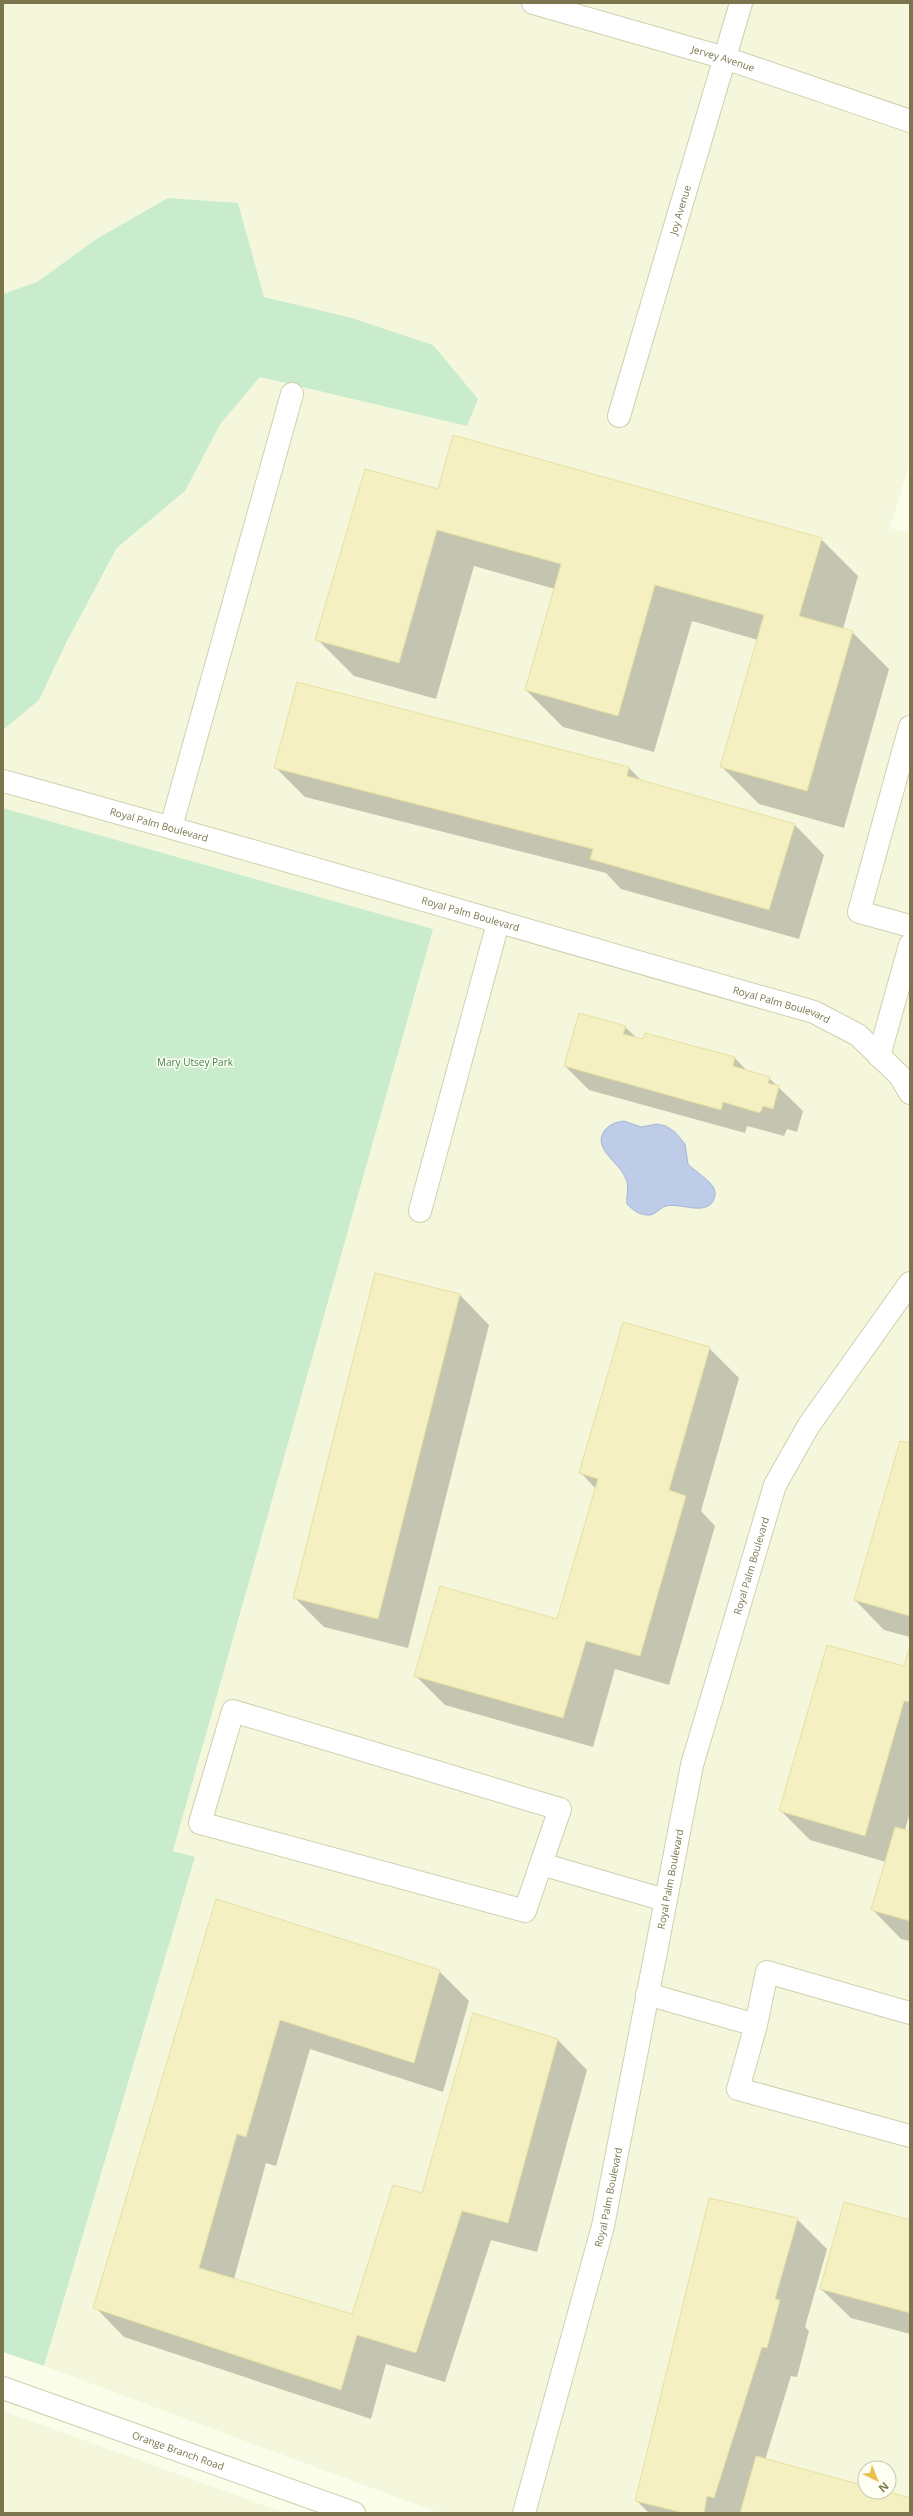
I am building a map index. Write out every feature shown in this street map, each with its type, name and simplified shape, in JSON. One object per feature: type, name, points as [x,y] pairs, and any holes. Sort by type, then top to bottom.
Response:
[{"type":"street","name":"Jervey Avenue","points":[[533,3],[725,58],[910,121]]},
{"type":"street","name":"Joy Avenue","points":[[619,416],[741,3]]},
{"type":"street","points":[[171,826],[292,394]]},
{"type":"street","points":[[910,727],[859,912],[910,926]]},
{"type":"street","name":"Royal Palm Boulevard","points":[[3,781],[171,826],[498,923],[814,1012],[858,1035],[900,1076],[910,1093]]},
{"type":"street","points":[[420,1211],[498,923]]},
{"type":"street","points":[[879,1056],[910,945]]},
{"type":"street","name":"Royal Palm Boulevard","points":[[524,2513],[603,2226],[692,1765],[775,1486],[809,1425],[910,1283]]},
{"type":"street","points":[[233,1711],[560,1809],[541,1864],[525,1911],[200,1823],[233,1711]]},
{"type":"street","points":[[541,1864],[666,1900]]},
{"type":"street","points":[[910,2013],[767,1972],[756,2025],[738,2089],[910,2136]]},
{"type":"street","points":[[647,1994],[756,2025]]},
{"type":"street","name":"Orange Branch Road","points":[[3,2388],[354,2513]]},
{"type":"shaded area","points":[[3,3],[910,3],[910,461],[890,528],[910,533],[910,2513],[439,2513],[44,2366],[195,1857],[173,1851],[432,929],[3,808],[3,730],[39,700],[66,643],[118,548],[185,491],[221,423],[260,377],[467,426],[433,345],[352,318],[264,297],[238,203],[168,198],[98,238],[37,282],[3,294]]},
{"type":"shaded area","points":[[3,2411],[286,2513],[3,2513]]},
{"type":"green space","points":[[168,198],[238,203],[264,297],[352,318],[433,345],[478,399],[467,426],[260,377],[221,423],[185,491],[117,548],[66,643],[39,700],[3,730],[3,294],[37,282],[98,238]]},
{"type":"green space","name":"Mary Utsey Park","points":[[3,808],[433,929],[173,1851],[195,1857],[44,2366],[3,2352]]},
{"type":"water","points":[[624,1121],[641,1127],[657,1124],[666,1126],[675,1132],[685,1144],[688,1164],[713,1186],[715,1195],[712,1202],[708,1206],[701,1208],[672,1205],[666,1206],[650,1215],[639,1213],[629,1206],[627,1204],[628,1187],[622,1171],[608,1155],[601,1143],[605,1130],[609,1126]]},
{"type":"building","points":[[453,435],[822,538],[799,616],[853,631],[807,791],[720,767],[764,615],[655,585],[618,716],[525,690],[561,564],[437,530],[399,663],[315,640],[365,469],[438,489]]},
{"type":"building","points":[[297,682],[629,767],[627,776],[795,824],[769,910],[590,859],[593,849],[274,768]]},
{"type":"building","points":[[579,1013],[626,1026],[623,1034],[643,1039],[645,1033],[735,1057],[733,1066],[770,1077],[768,1083],[779,1086],[773,1109],[763,1106],[760,1113],[723,1102],[721,1110],[564,1066]]},
{"type":"building","points":[[375,1273],[460,1294],[378,1619],[293,1598]]},
{"type":"building","points":[[623,1322],[710,1347],[669,1490],[686,1496],[640,1656],[586,1641],[563,1718],[414,1676],[440,1586],[557,1619],[598,1479],[579,1473]]},
{"type":"building","points":[[900,1441],[910,1443],[910,1616],[854,1600]]},
{"type":"building","points":[[827,1645],[904,1666],[910,1646],[910,1702],[904,1701],[865,1836],[779,1811]]},
{"type":"building","points":[[895,1827],[910,1831],[910,1921],[871,1910]]},
{"type":"building","points":[[216,1899],[440,1970],[414,2063],[280,2020],[246,2137],[237,2134],[199,2268],[352,2314],[393,2185],[422,2193],[473,2013],[558,2039],[508,2223],[462,2211],[416,2353],[357,2335],[341,2390],[93,2308]]},
{"type":"building","points":[[709,2198],[798,2218],[775,2299],[780,2300],[767,2348],[762,2347],[714,2498],[707,2496],[704,2513],[684,2513],[635,2501]]},
{"type":"building","points":[[844,2202],[910,2220],[910,2313],[820,2289]]},
{"type":"building","points":[[756,2456],[857,2484],[857,2500],[897,2500],[897,2494],[910,2498],[910,2513],[740,2513]]}]
